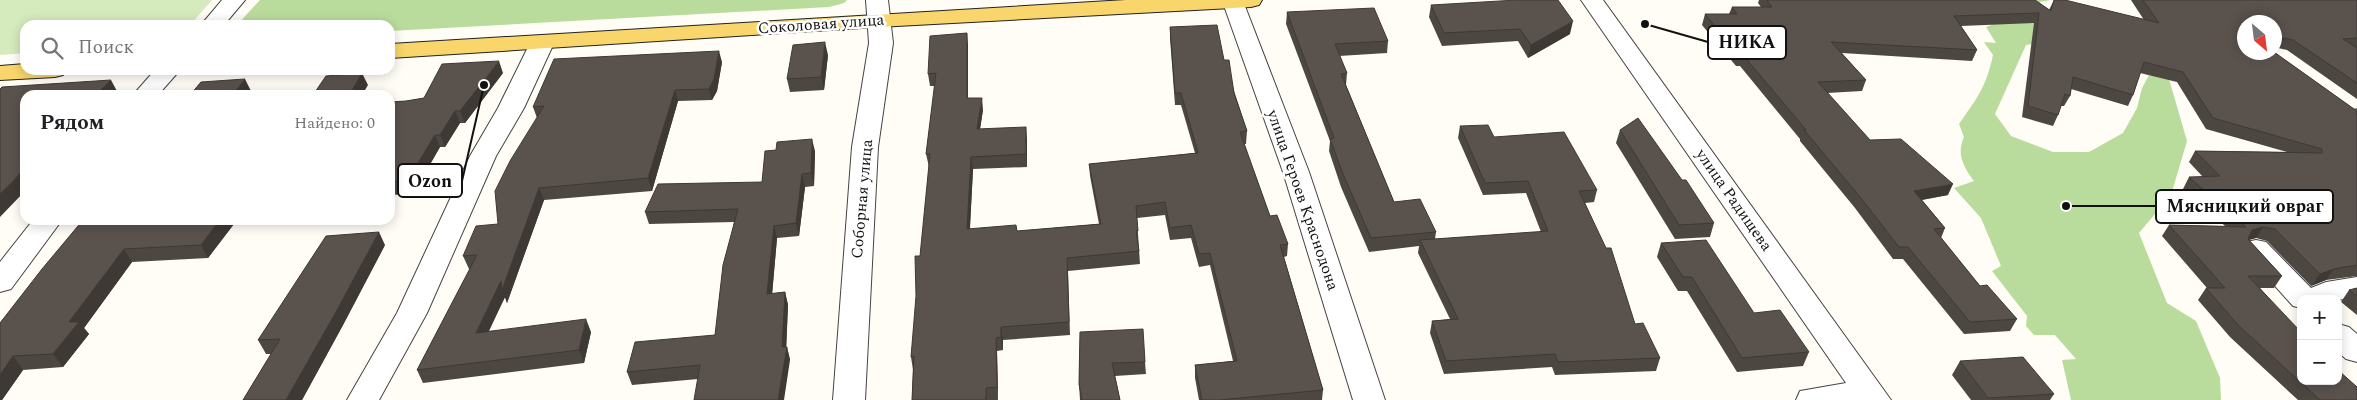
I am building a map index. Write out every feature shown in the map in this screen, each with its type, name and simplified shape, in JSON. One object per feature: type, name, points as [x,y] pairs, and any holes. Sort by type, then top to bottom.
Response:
[{"type":"main road","name":"Соколовая улица","points":[[395,52],[542,43],[877,10],[1242,1]]},
{"type":"main road","points":[[0,73],[20,72]]},
{"type":"street","points":[[216,20],[234,0]]},
{"type":"street","name":"улица Радищева","points":[[1592,0],[1872,396]]},
{"type":"street","name":"улица Героев Краснодона","points":[[1242,1],[1369,400]]},
{"type":"street","name":"Соборная улица","points":[[849,400],[865,147],[881,43],[877,10]]},
{"type":"street","points":[[363,400],[412,312],[484,156],[512,108],[542,43]]},
{"type":"street","points":[[150,90],[163,75]]},
{"type":"street","points":[[0,282],[44,225]]},
{"type":"street","points":[[2256,249],[2300,295]]},
{"type":"street","points":[[2322,295],[2326,292],[2357,287]]},
{"type":"street","points":[[2342,338],[2357,351]]},
{"type":"street","points":[[1812,400],[1872,396]]},
{"type":"green space","points":[[0,0],[212,0],[194,20],[20,20],[20,53],[0,55]]},
{"type":"green space","points":[[260,0],[847,0],[844,3],[829,7],[395,31],[395,20],[242,20]]},
{"type":"green space","points":[[2027,0],[2051,0],[2040,2],[2033,44],[2026,45],[1995,114],[2011,136],[2053,152],[2089,152],[2123,133],[2137,108],[2142,88],[2149,75],[2169,79],[2187,141],[2171,195],[2139,233],[2167,303],[2196,321],[2220,378],[2221,400],[2071,400],[2062,360],[2076,359],[2055,335],[2034,335],[2026,326],[2027,316],[1992,271],[2001,266],[1981,218],[1954,188],[1974,181],[1962,160],[1961,150],[1964,137],[1959,124],[1980,91],[1990,66],[1993,55],[1984,42],[1996,43],[1986,27],[2026,11]]},
{"type":"building","points":[[1517,0],[1558,0],[1573,21],[1531,45],[1520,29],[1444,33],[1431,5]]},
{"type":"building","points":[[1767,0],[2035,0],[2051,11],[2054,0],[2065,0],[2159,23],[2143,0],[2357,0],[2357,38],[2343,39],[2357,48],[2357,83],[2293,40],[2282,38],[2282,15],[2237,15],[2237,60],[2282,60],[2282,58],[2354,109],[2357,109],[2357,265],[2334,269],[2320,274],[2275,229],[2263,227],[2252,230],[2248,239],[2282,276],[2248,276],[2297,328],[2297,379],[2238,325],[2206,288],[2225,288],[2169,225],[2246,227],[2189,177],[2220,176],[2195,151],[2322,153],[2322,149],[2213,118],[2183,72],[2144,62],[2133,95],[2073,77],[2070,96],[2065,94],[2058,115],[2028,106],[2039,13],[1954,16],[1977,50],[1831,42],[1866,80],[1818,82],[1870,140],[1901,139],[1953,184],[1914,191],[1945,228],[1934,229],[1980,286],[1987,285],[2017,319],[1970,322],[1908,247],[1899,247],[1804,130],[1806,130],[1743,55],[1739,56],[1705,14],[1737,14],[1732,7],[1772,7]]},
{"type":"building","points":[[1374,8],[1388,41],[1335,44],[1347,73],[1341,74],[1394,202],[1420,199],[1436,232],[1371,238],[1343,174],[1330,139],[1334,138],[1287,12]]},
{"type":"building","points":[[1217,25],[1224,60],[1229,60],[1234,93],[1247,131],[1240,132],[1270,216],[1277,215],[1288,244],[1280,245],[1323,390],[1202,400],[1195,365],[1237,361],[1210,253],[1199,254],[1191,225],[1170,228],[1165,202],[1136,206],[1138,231],[1136,231],[1139,251],[1067,258],[1069,322],[1001,327],[1001,337],[996,338],[997,387],[986,388],[986,400],[912,400],[914,356],[911,357],[916,296],[915,256],[920,256],[930,154],[926,154],[936,73],[928,74],[930,36],[967,33],[967,98],[982,98],[977,129],[1026,127],[1026,154],[971,157],[967,229],[1016,225],[1017,231],[1101,224],[1089,164],[1198,153],[1181,93],[1175,93],[1170,27]]},
{"type":"building","points":[[825,42],[821,77],[787,79],[793,45]]},
{"type":"building","points":[[719,51],[714,79],[709,89],[675,90],[648,178],[539,188],[502,290],[501,281],[476,333],[586,319],[579,350],[417,370],[477,255],[463,256],[476,226],[498,224],[495,191],[510,161],[544,106],[533,107],[554,59]]},
{"type":"building","points":[[499,61],[460,111],[455,111],[440,135],[435,135],[407,181],[395,182],[395,102],[424,98],[442,64]]},
{"type":"building","points":[[361,75],[352,90],[316,90],[326,76]]},
{"type":"building","points":[[245,79],[236,90],[194,90],[201,82]]},
{"type":"building","points":[[111,80],[101,90],[20,90],[20,173],[0,194],[0,89],[2,87]]},
{"type":"building","points":[[1638,118],[1682,180],[1686,180],[1714,223],[1679,225],[1620,130]]},
{"type":"building","points":[[1488,125],[1494,137],[1564,132],[1597,190],[1579,191],[1606,248],[1611,248],[1635,324],[1643,323],[1660,358],[1558,362],[1555,354],[1446,361],[1432,321],[1458,319],[1420,240],[1548,231],[1528,181],[1485,183],[1460,126]]},
{"type":"building","points":[[812,139],[811,173],[802,174],[796,223],[774,226],[767,294],[785,292],[782,347],[787,347],[778,400],[694,400],[700,365],[627,372],[635,342],[715,335],[723,265],[738,209],[645,212],[658,184],[762,182],[765,151],[776,150],[777,142]]},
{"type":"building","points":[[79,225],[216,225],[201,245],[124,249],[69,322],[79,322],[53,354],[13,356],[0,375],[0,323]]},
{"type":"building","points":[[379,232],[286,400],[243,400],[280,339],[258,340],[326,236]]},
{"type":"building","points":[[1706,240],[1754,313],[1780,310],[1809,352],[1742,358],[1692,277],[1683,277],[1661,243]]},
{"type":"building","points":[[2357,288],[2357,296],[2349,290]]},
{"type":"building","points":[[1143,329],[1145,362],[1112,363],[1120,400],[1082,400],[1079,384],[1080,332]]},
{"type":"building","points":[[2023,357],[2054,394],[1988,398],[1960,361]]},
{"type":"building","points":[[2342,374],[2357,387],[2357,400],[2320,400],[2304,385],[2342,385]]},
{"type":"place","name":"НИКА","points":[[1645,24]]},
{"type":"place","name":"Ozon","points":[[484,85]]},
{"type":"place","name":"Мясницкий овраг","points":[[2066,206]]}]
